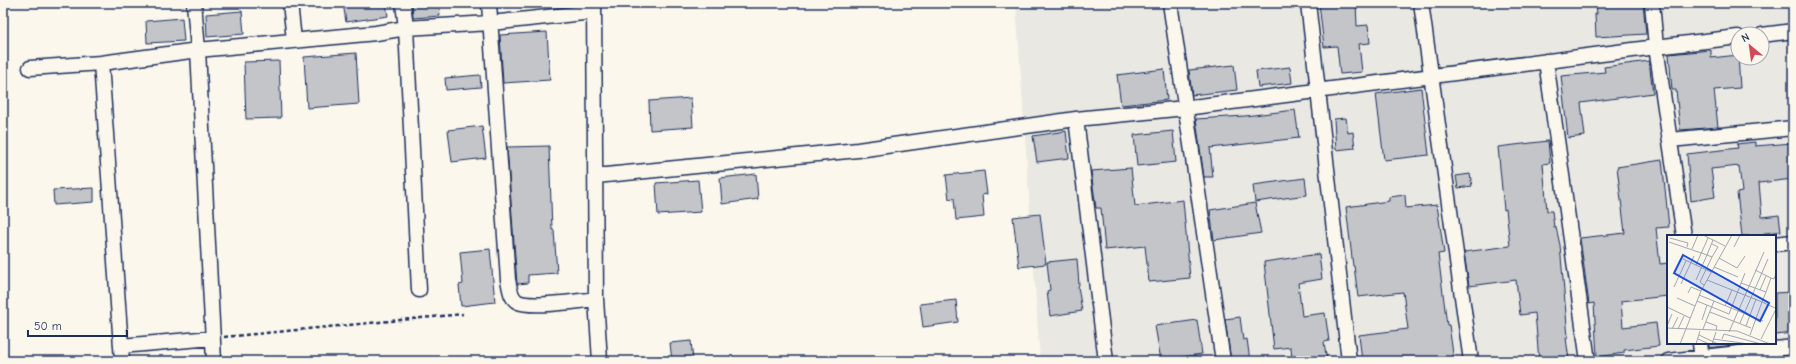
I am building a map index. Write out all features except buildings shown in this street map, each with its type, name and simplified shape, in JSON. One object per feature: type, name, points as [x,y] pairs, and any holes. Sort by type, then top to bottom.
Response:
[{"type":"street","points":[[194,3],[198,50],[214,361]]},
{"type":"street","points":[[290,3],[294,40]]},
{"type":"street","points":[[403,3],[406,28],[419,290]]},
{"type":"street","points":[[489,3],[508,280],[512,296],[519,302],[532,304],[596,299]]},
{"type":"street","points":[[1170,3],[1223,361]]},
{"type":"street","points":[[1308,3],[1349,361]]},
{"type":"street","points":[[1421,3],[1471,361]]},
{"type":"street","points":[[1652,3],[1656,47],[1684,235]]},
{"type":"street","points":[[30,68],[101,63],[198,50],[376,33],[406,28],[491,23],[594,8],[596,299],[600,361]]},
{"type":"street","points":[[1770,34],[1793,31]]},
{"type":"street","points":[[596,176],[858,150],[1076,120],[1185,108],[1730,38]]},
{"type":"street","points":[[1546,61],[1588,361]]},
{"type":"street","points":[[101,63],[122,361]]},
{"type":"street","points":[[1076,120],[1106,361]]},
{"type":"street","points":[[1670,140],[1793,128]]},
{"type":"street","points":[[1776,244],[1793,242]]},
{"type":"street","points":[[121,346],[212,338]]},
{"type":"street","points":[[1668,361],[1701,353],[1793,347]]},
{"type":"path","points":[[212,338],[463,314]]},
{"type":"shaded area","points":[[1016,3],[1778,3],[1779,7],[1793,6],[1793,361],[1040,361]]}]
